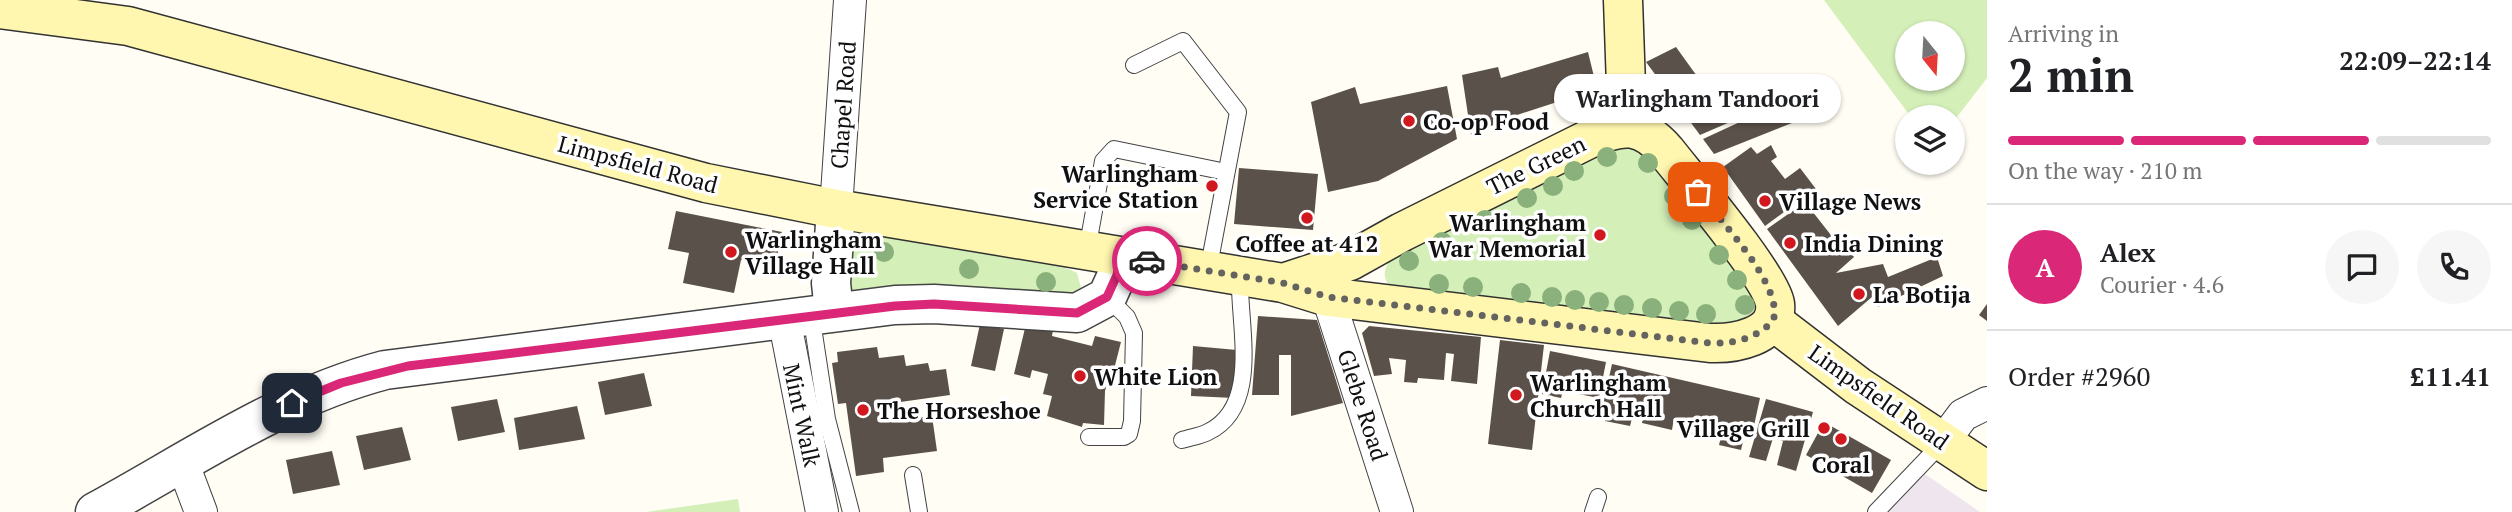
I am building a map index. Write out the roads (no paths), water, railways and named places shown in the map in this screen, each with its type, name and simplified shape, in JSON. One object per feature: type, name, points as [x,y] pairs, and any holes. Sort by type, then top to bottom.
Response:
[{"type":"main road","points":[[1374,249],[1369,279],[1373,294],[1380,303],[1710,343],[1746,338],[1773,321],[1774,298],[1761,274],[1658,141],[1640,129],[1631,128],[1626,86],[1623,0]]},
{"type":"main road","name":"Limpsfield Road","points":[[0,9],[129,13],[706,183],[836,209],[1283,283],[1328,297],[1380,303]]},
{"type":"main road","name":"The Green","points":[[1374,249],[1591,138],[1609,131],[1631,128]]},
{"type":"main road","name":"Limpsfield Road","points":[[1283,283],[1335,268],[1374,249]]},
{"type":"main road","name":"Limpsfield Road","points":[[1773,321],[1858,386],[1987,471]]},
{"type":"street","name":"Chapel Road","points":[[836,209],[850,0]]},
{"type":"street","points":[[810,314],[831,283],[836,209]]},
{"type":"street","points":[[95,512],[316,392],[386,370],[810,314],[925,304],[1077,313],[1107,297],[1117,275],[1104,254]]},
{"type":"street","name":"Glebe Road","points":[[1328,297],[1397,512]]},
{"type":"street","name":"Mint Walk","points":[[810,314],[822,512]]},
{"type":"street","points":[[1942,443],[1963,415],[1987,403]]},
{"type":"street","points":[[183,464],[201,512]]},
{"type":"lane","points":[[1135,65],[1183,41],[1238,112],[1226,172],[1224,274],[1239,314],[1245,359],[1237,403],[1210,431],[1182,440]]},
{"type":"lane","points":[[1104,254],[1103,161],[1114,149],[1226,172]]},
{"type":"lane","points":[[1089,438],[1124,437],[1129,434],[1132,421],[1134,333],[1127,317],[1107,297]]},
{"type":"lane","points":[[810,314],[827,419],[851,512]]},
{"type":"lane","points":[[1877,512],[1942,443]]},
{"type":"lane","points":[[913,475],[919,512]]},
{"type":"place","name":"Co-op Food","points":[[1409,121]]},
{"type":"place","name":"Warlingham Service Station","points":[[1212,186]]},
{"type":"place","name":"Warlingham Tandoori","points":[[1698,192]]},
{"type":"place","name":"Village News","points":[[1765,201]]},
{"type":"place","name":"Coffee at 412","points":[[1307,218]]},
{"type":"place","name":"Warlingham War Memorial","points":[[1600,235]]},
{"type":"place","name":"India Dining","points":[[1790,243]]},
{"type":"place","name":"Warlingham Village Hall","points":[[731,252]]},
{"type":"place","name":"La Botija","points":[[1859,294]]},
{"type":"place","name":"White Lion","points":[[1080,376]]},
{"type":"place","name":"Warlingham Church Hall","points":[[1516,395]]},
{"type":"place","name":"The Horseshoe","points":[[863,410]]},
{"type":"place","name":"Village Grill","points":[[1824,428]]},
{"type":"place","name":"Coral","points":[[1841,439]]}]
